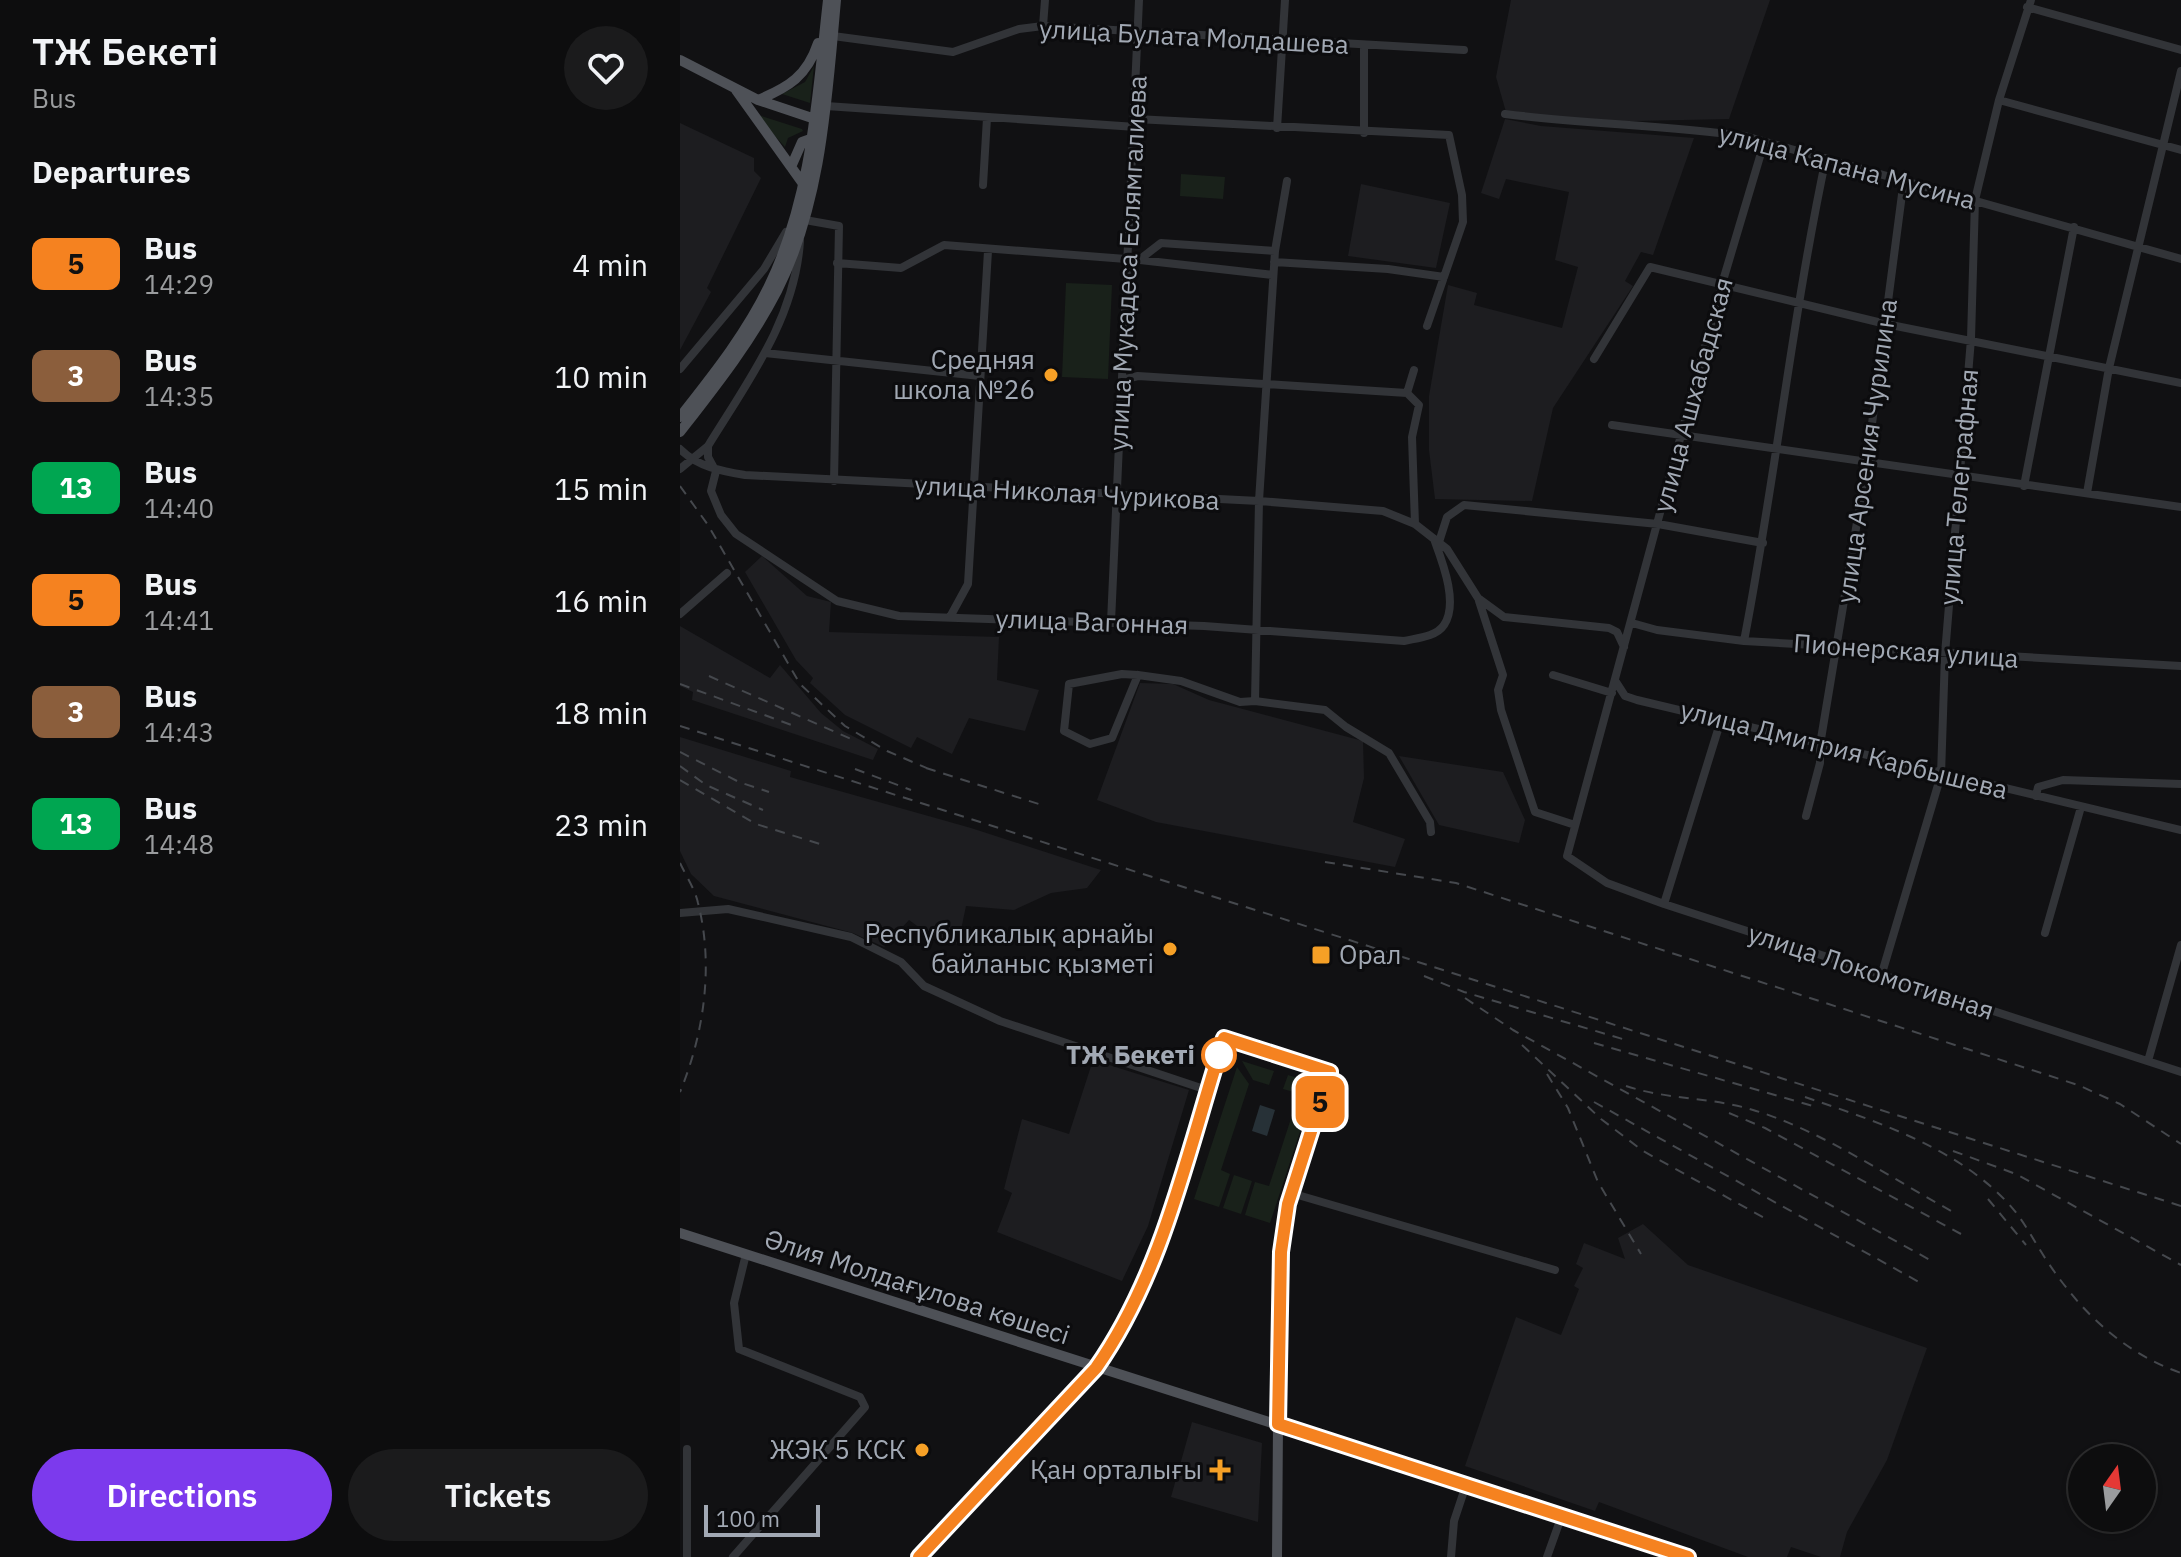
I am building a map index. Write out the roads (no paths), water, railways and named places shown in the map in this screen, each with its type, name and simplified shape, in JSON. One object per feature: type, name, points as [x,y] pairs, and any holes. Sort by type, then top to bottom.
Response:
[{"type":"main road","points":[[685,416],[755,330],[801,234],[819,120],[828,0]]},
{"type":"main road","points":[[819,120],[826,106],[836,0]]},
{"type":"main road","points":[[758,100],[794,84],[803,74],[825,26]]},
{"type":"main road","points":[[680,60],[758,100],[819,120]]},
{"type":"main road","points":[[736,90],[804,185]]},
{"type":"main road","points":[[791,167],[797,148],[816,137]]},
{"type":"main road","points":[[680,432],[685,416],[726,358],[770,286],[800,202],[816,137]]},
{"type":"main road","name":"Әлия Молдағұлова көшесі","points":[[680,1233],[1689,1557]]},
{"type":"main road","points":[[1277,1557],[1278,1424]]},
{"type":"street","points":[[1043,26],[1045,0]]},
{"type":"street","name":"улица Мукадеса Еслямгалиева","points":[[1111,622],[1136,123],[1139,0]]},
{"type":"street","points":[[1277,128],[1285,0]]},
{"type":"street","points":[[2029,3],[2181,50]]},
{"type":"street","name":"улица Телеграфная","points":[[1882,973],[1941,775],[1945,654],[1971,339],[1975,200],[1999,100],[2029,3]]},
{"type":"street","name":"улица Булата Молдашева","points":[[833,36],[953,52],[1008,32],[1043,26],[1138,29],[1283,41],[1464,50]]},
{"type":"street","points":[[1364,45],[1364,133]]},
{"type":"street","points":[[2087,493],[2109,368],[2181,71]]},
{"type":"street","points":[[1999,100],[2181,150]]},
{"type":"street","points":[[826,106],[987,118],[1449,135],[1462,195],[1463,222],[1427,326]]},
{"type":"street","name":"улица Капана Мусина","points":[[1505,114],[1573,123],[1698,129],[1764,143],[1904,179],[2181,259]]},
{"type":"street","points":[[983,185],[987,118]]},
{"type":"street","name":"улица Ашхабадская","points":[[1616,681],[1722,284],[1764,143]]},
{"type":"street","points":[[1744,641],[1826,158]]},
{"type":"street","name":"улица Арсения Чурилина","points":[[1806,816],[1820,763],[1820,745],[1867,462],[1904,179]]},
{"type":"street","points":[[1255,701],[1254,630],[1259,501],[1274,262],[1287,181]]},
{"type":"street","points":[[680,369],[764,269],[800,202]]},
{"type":"street","points":[[805,220],[839,226],[834,481]]},
{"type":"street","points":[[2024,486],[2052,356],[2074,227]]},
{"type":"street","points":[[680,469],[689,458],[708,446],[765,353],[794,288],[801,234]]},
{"type":"street","points":[[1139,260],[1161,243],[1275,251]]},
{"type":"street","points":[[837,263],[901,268],[944,245],[988,251],[1139,260],[1273,275]]},
{"type":"street","points":[[950,617],[968,584],[988,251]]},
{"type":"street","points":[[1274,262],[1388,269],[1444,277]]},
{"type":"street","points":[[1594,359],[1650,267],[1799,305],[2181,383]]},
{"type":"street","points":[[765,353],[980,376]]},
{"type":"street","points":[[1407,393],[1414,370]]},
{"type":"street","points":[[1122,380],[1138,376],[1407,393],[1419,405],[1412,437],[1415,524]]},
{"type":"street","points":[[1612,425],[2181,507]]},
{"type":"street","name":"улица Вагонная","points":[[708,446],[708,457],[716,471],[711,491],[721,515],[736,534],[837,601],[899,616],[1111,622],[1404,641],[1432,634],[1444,624],[1450,603],[1436,539]]},
{"type":"street","points":[[680,449],[689,458],[716,471]]},
{"type":"street","name":"улица Николая Чурикова","points":[[716,471],[972,489],[1363,507],[1415,524],[1436,539],[1447,549],[1478,598]]},
{"type":"street","points":[[1436,539],[1447,517],[1464,505],[1658,524],[1763,543]]},
{"type":"street","points":[[680,614],[727,573]]},
{"type":"street","points":[[1478,598],[1490,610],[1504,617],[1609,628],[1617,632],[1624,648]]},
{"type":"street","points":[[1478,598],[1503,675],[1498,690],[1501,710],[1535,812],[1575,825],[1616,681]]},
{"type":"street","name":"Пионерская улица","points":[[1632,623],[1657,630],[1744,641],[2181,666]]},
{"type":"street","points":[[1138,675],[1112,738],[1090,744],[1064,731],[1069,684],[1122,674],[1138,675],[1181,681],[1240,702],[1255,701],[1325,710],[1389,753],[1430,822],[1431,832]]},
{"type":"street","points":[[1553,675],[1612,693]]},
{"type":"street","name":"улица Дмитрия Карбышева","points":[[1616,681],[1625,696],[1941,775],[2181,830]]},
{"type":"street","points":[[1664,904],[1721,720]]},
{"type":"street","points":[[2036,796],[2038,787],[2063,780],[2181,784]]},
{"type":"street","points":[[2045,933],[2081,807]]},
{"type":"street","name":"улица Локомотивная","points":[[1575,825],[1567,856],[1607,883],[2181,1072]]},
{"type":"street","points":[[680,913],[728,909],[851,937],[901,962],[924,986],[1000,1021],[1207,1090]]},
{"type":"street","points":[[2148,1061],[2181,945]]},
{"type":"street","points":[[919,1557],[1096,1368],[1134,1307],[1155,1254],[1224,1038],[1330,1072],[1291,1193],[1281,1252],[1278,1424]]},
{"type":"street","points":[[1291,1193],[1555,1270]]},
{"type":"street","points":[[733,1557],[865,1407],[860,1397],[739,1349],[734,1303],[746,1254]]},
{"type":"street","points":[[687,1449],[687,1557]]},
{"type":"street","points":[[1451,1557],[1454,1521],[1466,1485]]},
{"type":"street","points":[[1547,1557],[1562,1515]]},
{"type":"railway","points":[[680,486],[708,525],[800,684],[845,726],[887,751],[936,772]]},
{"type":"railway","points":[[709,676],[851,739]]},
{"type":"railway","points":[[680,684],[797,727]]},
{"type":"railway","points":[[680,726],[2181,1206]]},
{"type":"railway","points":[[680,752],[739,782],[769,792]]},
{"type":"railway","points":[[680,766],[706,785],[763,810]]},
{"type":"railway","points":[[926,768],[1045,806]]},
{"type":"railway","points":[[855,769],[911,790]]},
{"type":"railway","points":[[680,780],[756,824],[820,844]]},
{"type":"railway","points":[[1325,862],[1456,883],[2078,1085],[2120,1104],[2181,1144]]},
{"type":"railway","points":[[680,863],[698,903],[706,975],[695,1047],[680,1092]]},
{"type":"railway","points":[[1424,976],[1464,992],[1626,1040]]},
{"type":"railway","points":[[1465,998],[1513,1030],[1930,1260]]},
{"type":"railway","points":[[1594,1043],[1813,1106]]},
{"type":"railway","points":[[1522,1045],[1601,1119],[1643,1151],[1768,1220]]},
{"type":"railway","points":[[1547,1074],[1568,1108],[1598,1182],[1641,1254]]},
{"type":"railway","points":[[1626,1086],[1737,1106],[1779,1119],[1830,1142],[1955,1213]]},
{"type":"railway","points":[[1805,1097],[1912,1137],[1962,1164],[2017,1214],[2060,1280],[2089,1313],[2140,1354],[2181,1373]]},
{"type":"railway","points":[[1594,1102],[1919,1282]]},
{"type":"railway","points":[[1729,1113],[1765,1128],[1961,1234]]},
{"type":"railway","points":[[1953,1151],[2016,1174],[2181,1265]]},
{"type":"railway","points":[[1988,1199],[2026,1245]]},
{"type":"place","name":"Средняя школа №26","points":[[1051,375]]},
{"type":"place","name":"Республикалық арнайы байланыс қызметі","points":[[1170,949]]},
{"type":"place","name":"Орал","points":[[1321,955]]},
{"type":"place","name":"ТЖ Бекеті","points":[[1219,1055]]},
{"type":"place","name":"ЖЭК 5 КСК","points":[[922,1450]]},
{"type":"place","name":"Қан орталығы","points":[[1220,1470]]}]
